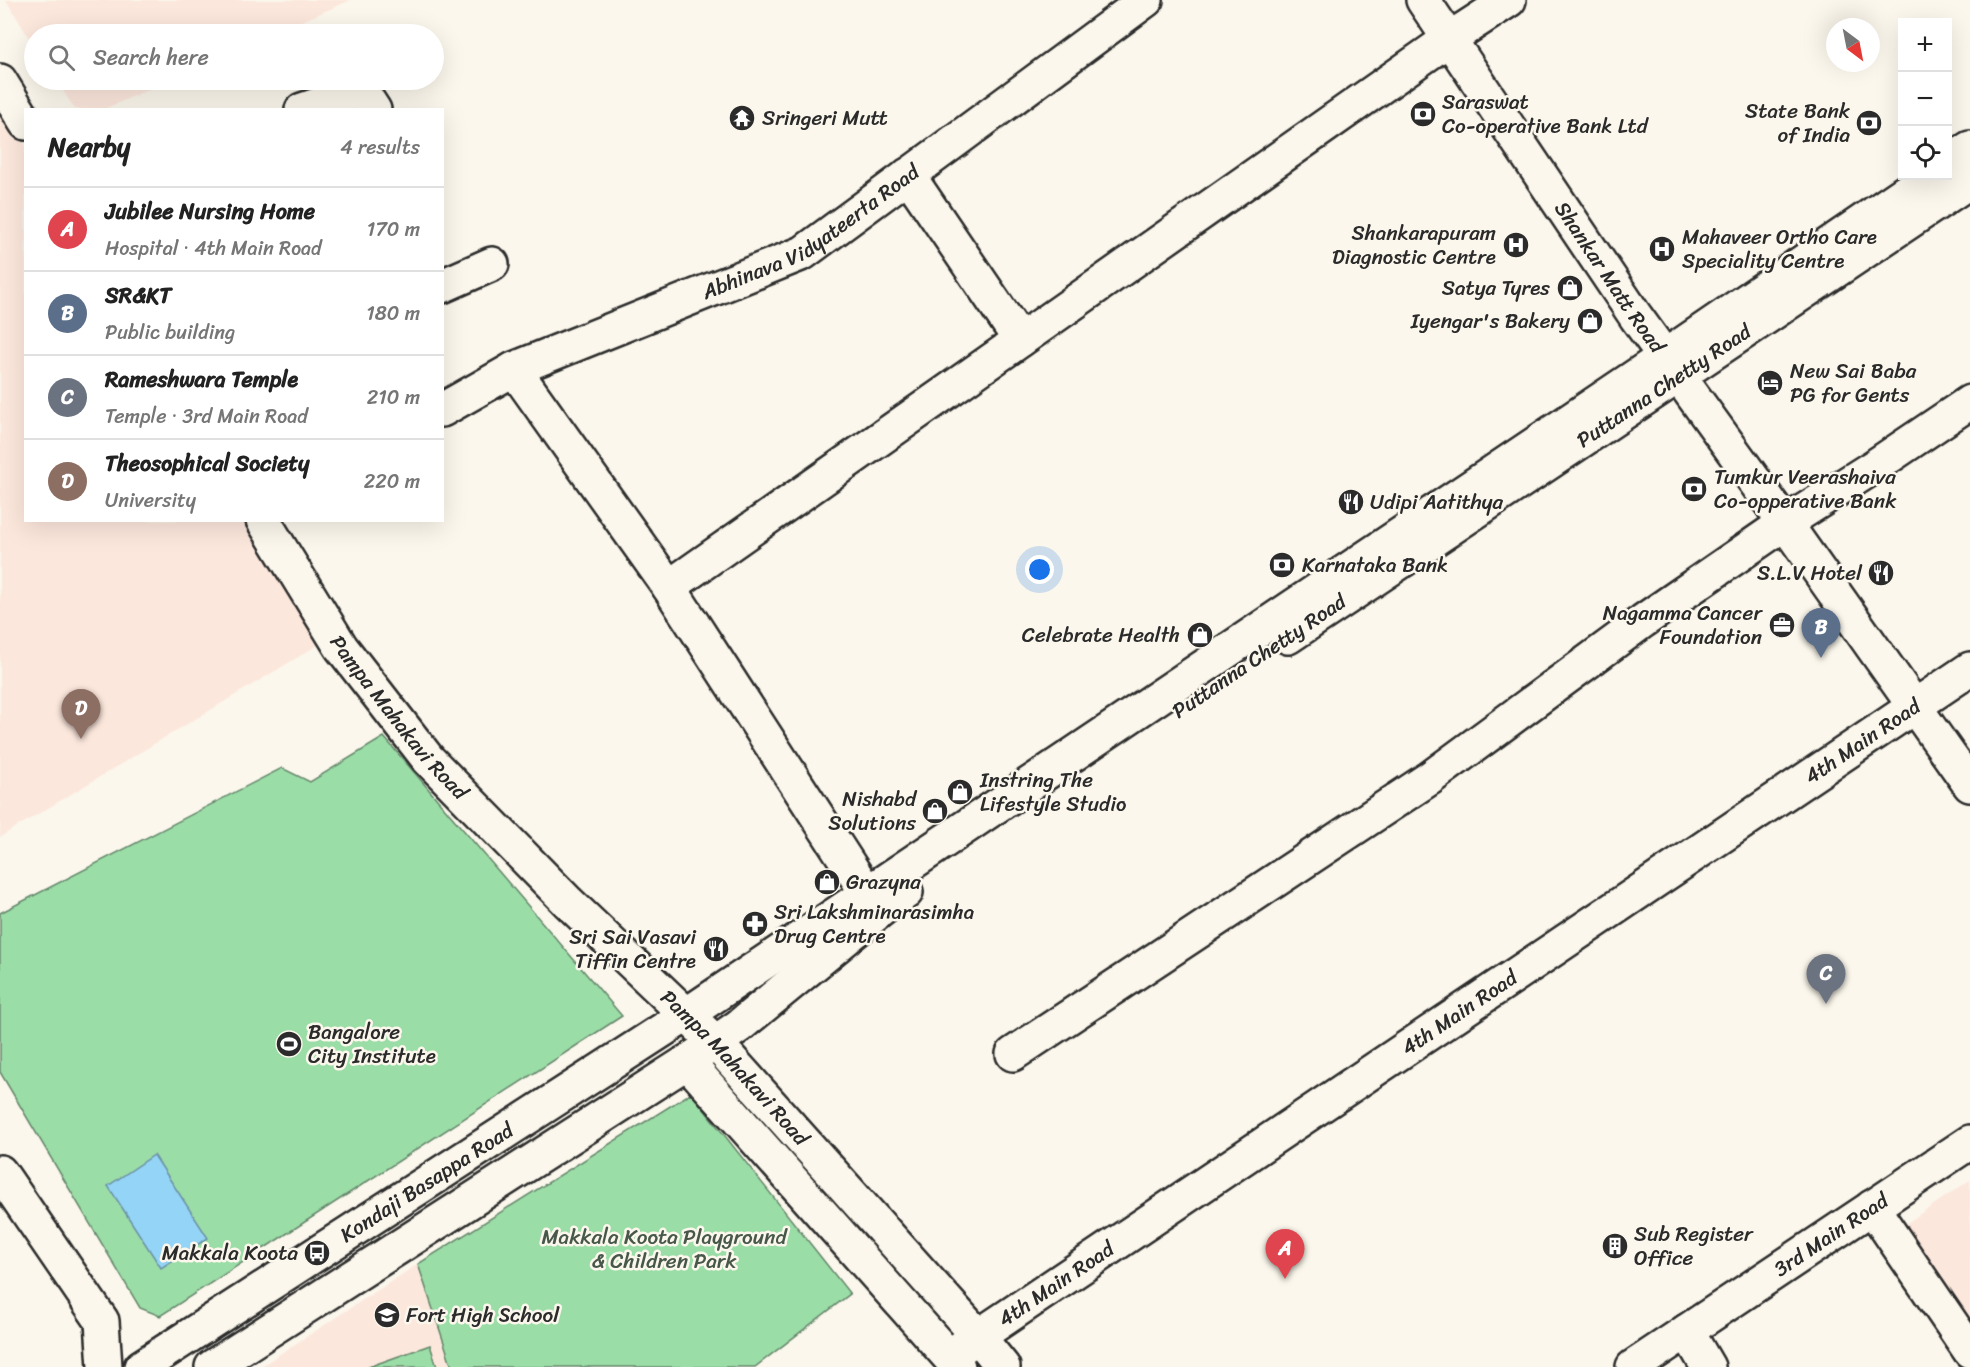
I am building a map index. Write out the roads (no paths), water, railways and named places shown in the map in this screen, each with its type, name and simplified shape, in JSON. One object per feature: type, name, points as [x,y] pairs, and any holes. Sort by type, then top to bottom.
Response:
[{"type":"street","name":"Abhinava Vidyateerta Road","points":[[444,409],[514,369],[803,253],[1146,0]]},
{"type":"street","name":"Shankar Matt Road","points":[[1423,0],[1671,366],[1970,785]]},
{"type":"street","points":[[669,587],[1449,39],[1509,0]]},
{"type":"street","points":[[0,81],[24,120]]},
{"type":"street","points":[[309,103],[355,92],[363,93],[373,108]]},
{"type":"street","points":[[1952,160],[1970,148]]},
{"type":"street","points":[[908,175],[1020,340]]},
{"type":"street","name":"Puttanna Chetty Road","points":[[1671,366],[1924,180]]},
{"type":"street","name":"Puttanna Chetty Road","points":[[713,997],[875,900],[1671,366],[1970,181]]},
{"type":"street","points":[[444,285],[492,264]]},
{"type":"street","points":[[514,369],[669,587],[875,900]]},
{"type":"street","points":[[1013,1054],[1430,778],[1643,621],[1785,523],[1970,402]]},
{"type":"street","name":"Pampa Mahakavi Road","points":[[264,522],[342,647],[428,759],[568,902],[686,1015],[727,1034],[1003,1367]]},
{"type":"street","name":"4th Main Road","points":[[954,1361],[978,1336],[1970,669]]},
{"type":"street","name":"Puttanna Chetty Road","points":[[727,1034],[875,900]]},
{"type":"street","name":"Kondaji Basappa Road","points":[[141,1367],[713,997]]},
{"type":"street","name":"Kondaji Basappa Road","points":[[212,1367],[727,1034]]},
{"type":"street","name":"Pampa Mahakavi Road","points":[[687,1062],[954,1361]]},
{"type":"street","name":"3rd Main Road","points":[[1633,1367],[1970,1143]]},
{"type":"street","points":[[0,1172],[102,1321],[105,1367]]},
{"type":"street","points":[[1872,1207],[1970,1351]]},
{"type":"street","points":[[1687,1331],[1708,1367]]},
{"type":"water","points":[[154,1155],[208,1238],[161,1268],[108,1186]]},
{"type":"place","name":"Saraswat Co-operative Bank Ltd","points":[[1423,114]]},
{"type":"place","name":"Sringeri Mutt","points":[[742,118]]},
{"type":"place","name":"State Bank of India","points":[[1869,123]]},
{"type":"place","name":"Shankarapuram Diagnostic Centre","points":[[1516,245]]},
{"type":"place","name":"Mahaveer Ortho Care Speciality Centre","points":[[1662,249]]},
{"type":"place","name":"Satya Tyres","points":[[1570,288]]},
{"type":"place","name":"Iyengar's Bakery","points":[[1590,321]]},
{"type":"place","name":"New Sai Baba PG for Gents","points":[[1770,383]]},
{"type":"place","name":"Tumkur Veerashaiva Co-opperative Bank","points":[[1694,489]]},
{"type":"place","name":"Udipi Aatithya","points":[[1351,502]]},
{"type":"place","name":"Karnataka Bank","points":[[1282,565]]},
{"type":"place","name":"S.L.V Hotel","points":[[1881,573]]},
{"type":"place","name":"Nagamma Cancer Foundation","points":[[1782,625]]},
{"type":"place","name":"Celebrate Health","points":[[1200,635]]},
{"type":"place","name":"SR&KT","points":[[1821,658]]},
{"type":"place","name":"Theosophical Society","points":[[81,739]]},
{"type":"place","name":"Instring The Lifestyle Studio","points":[[960,792]]},
{"type":"place","name":"Nishabd Solutions","points":[[935,811]]},
{"type":"place","name":"Grazyna","points":[[827,882]]},
{"type":"place","name":"Sri Lakshminarasimha Drug Centre","points":[[755,924]]},
{"type":"place","name":"Sri Sai Vasavi Tiffin Centre","points":[[716,949]]},
{"type":"place","name":"Rameshwara Temple","points":[[1826,1004]]},
{"type":"place","name":"Bangalore City Institute","points":[[289,1044]]},
{"type":"place","name":"Sub Register Office","points":[[1615,1246]]},
{"type":"place","name":"Makkala Koota","points":[[317,1253]]},
{"type":"place","name":"Jubilee Nursing Home","points":[[1285,1279]]},
{"type":"place","name":"Fort High School","points":[[387,1315]]},
{"type":"park label","name":"Makkala Koota Playground & Children Park","points":[[664,1249]]}]
